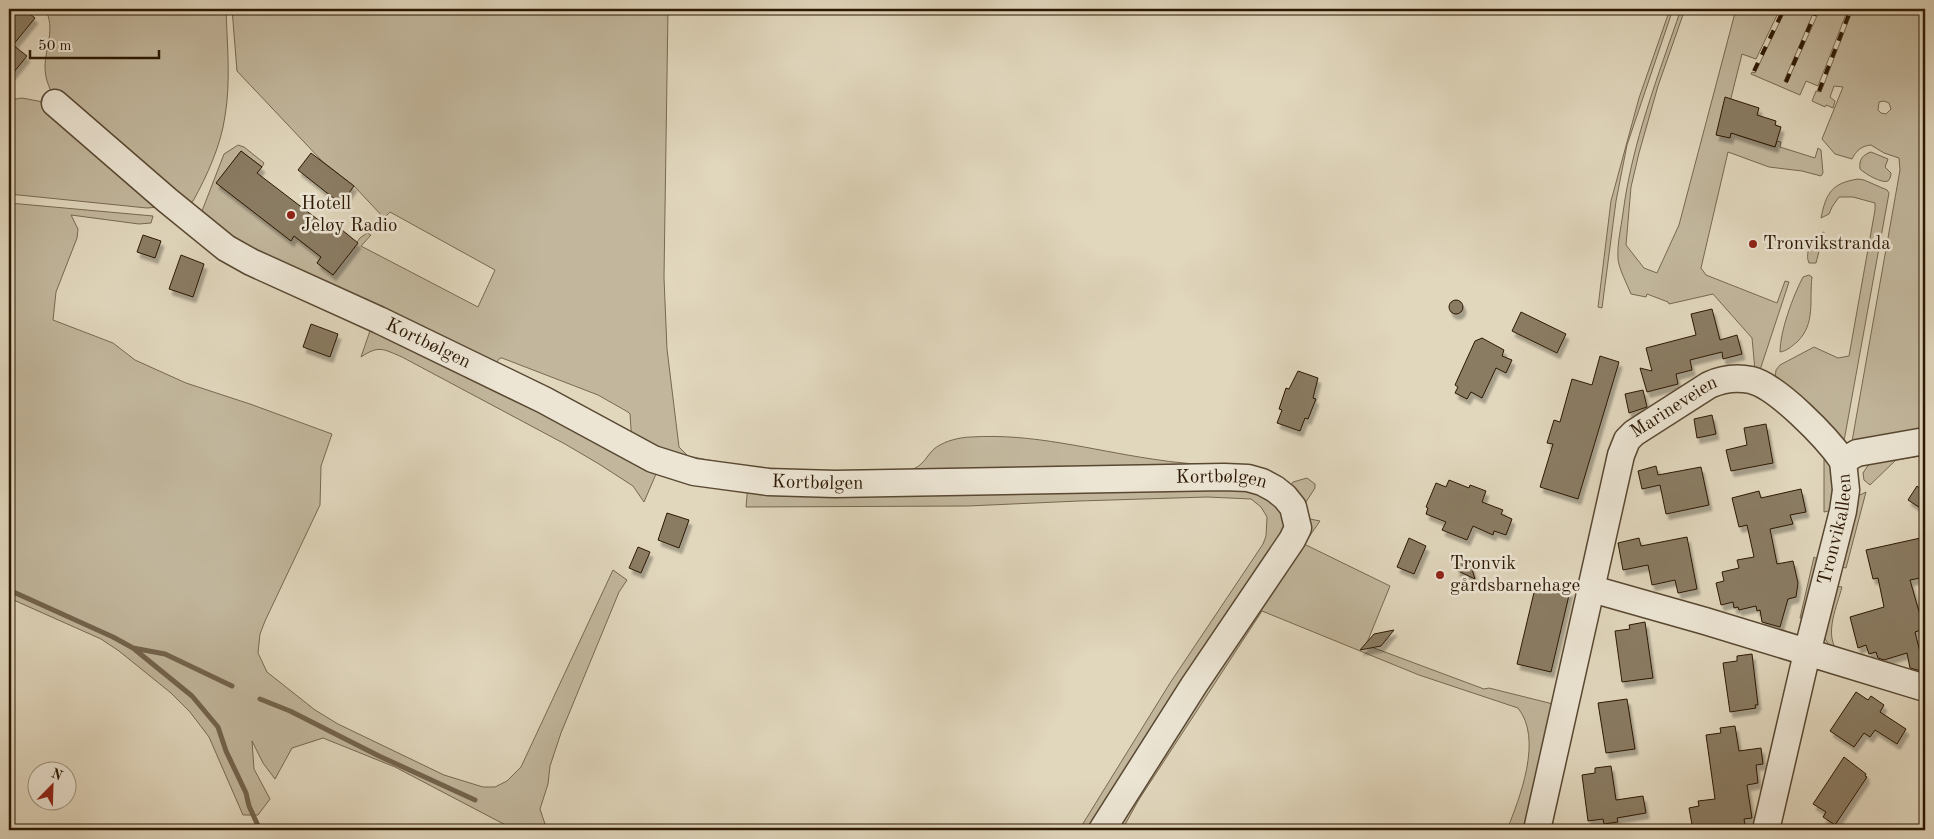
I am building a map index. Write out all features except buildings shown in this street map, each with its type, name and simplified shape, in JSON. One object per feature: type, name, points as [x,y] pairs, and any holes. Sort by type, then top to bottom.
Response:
[{"type":"street","name":"Kortbølgen","points":[[55,103],[167,200],[226,248],[251,262],[379,320],[544,400],[653,459],[694,472],[768,482],[835,484],[1224,477],[1248,478],[1262,482],[1275,489],[1293,507],[1298,528],[1292,540],[1194,685],[1102,830]]},
{"type":"street","name":"Marineveien","points":[[1536,830],[1621,455],[1627,440],[1643,427],[1709,385],[1737,378],[1762,384],[1778,396],[1831,444],[1843,461]]},
{"type":"street","name":"Tronvikalleen","points":[[1766,830],[1807,653],[1843,511],[1846,490],[1843,461],[1857,453],[1925,441]]},
{"type":"street","points":[[1592,589],[1705,621],[1925,688]]},
{"type":"shaded area","points":[[45,9],[226,9],[228,76],[225,116],[213,160],[193,201],[185,206],[54,97],[45,71],[50,23]]},
{"type":"shaded area","points":[[232,9],[668,9],[664,278],[667,349],[679,447],[688,456],[745,466],[784,470],[888,474],[918,467],[936,447],[948,441],[968,437],[994,436],[1062,443],[1161,460],[1223,467],[1221,473],[818,480],[741,475],[704,468],[667,458],[632,443],[630,414],[598,395],[502,358],[491,369],[365,309],[242,254],[202,225],[202,211],[224,154],[238,145],[244,147],[264,163],[262,167],[241,151],[217,183],[290,240],[294,236],[321,257],[317,263],[333,275],[360,238],[367,233],[371,235],[361,246],[478,307],[495,270],[390,212],[384,218],[354,186],[322,161],[237,71]]},
{"type":"shaded area","points":[[1670,9],[1673,9],[1627,145],[1616,201],[1602,308],[1598,307],[1611,201],[1639,98]]},
{"type":"shaded area","points":[[1681,9],[1685,9],[1658,86],[1631,187],[1626,245],[1644,268],[1657,273],[1679,225],[1736,9],[1780,9],[1756,59],[1742,54],[1728,110],[1737,135],[1775,147],[1777,141],[1781,142],[1780,147],[1815,158],[1818,148],[1821,150],[1823,173],[1821,176],[1802,171],[1769,167],[1728,152],[1701,268],[1706,275],[1777,303],[1785,281],[1789,282],[1760,370],[1755,370],[1752,338],[1713,294],[1669,304],[1647,294],[1646,297],[1631,294],[1619,263],[1619,236],[1627,187],[1639,135]]},
{"type":"shaded area","points":[[1786,9],[1815,9],[1784,81],[1787,83],[1820,9],[1848,9],[1818,86],[1806,81],[1800,95],[1751,74],[1752,72],[1755,73]]},
{"type":"shaded area","points":[[1853,9],[1925,9],[1925,436],[1851,447],[1900,170],[1899,158],[1884,153],[1871,145],[1859,149],[1852,159],[1835,154],[1822,139],[1843,87],[1834,86],[1830,97],[1835,101],[1833,108],[1826,105],[1825,107],[1812,101],[1816,91],[1821,92]],"holes":[[[1879,102],[1889,103],[1891,109],[1886,114],[1878,110]]]},
{"type":"shaded area","points":[[22,98],[43,102],[159,207],[147,208],[9,194],[9,100]]},
{"type":"shaded area","points":[[1871,152],[1888,159],[1885,167],[1891,173],[1888,181],[1878,180],[1860,169],[1862,158]]},
{"type":"shaded area","points":[[1858,179],[1887,190],[1889,193],[1844,441],[1775,379],[1776,370],[1780,365],[1814,347],[1838,358],[1849,356],[1875,203],[1853,197],[1839,197],[1829,214],[1821,218],[1825,202],[1832,191],[1842,183]]},
{"type":"shaded area","points":[[9,203],[153,216],[151,223],[139,224],[71,215],[78,229],[77,238],[56,292],[53,320],[113,343],[135,360],[186,383],[332,434],[321,466],[320,505],[265,621],[260,634],[258,653],[267,672],[315,710],[338,724],[444,775],[483,787],[495,787],[507,781],[521,767],[613,570],[627,580],[619,592],[561,733],[550,766],[548,784],[540,809],[547,830],[515,830],[395,767],[323,738],[292,748],[275,779],[263,763],[252,741],[254,769],[270,799],[258,815],[243,815],[209,737],[190,712],[171,693],[101,639],[9,598]]},
{"type":"shaded area","points":[[1824,232],[1816,263],[1809,263],[1810,245],[1816,237]]},
{"type":"shaded area","points":[[1809,275],[1812,277],[1807,327],[1797,342],[1780,352],[1782,334],[1791,304],[1803,277]]},
{"type":"shaded area","points":[[372,325],[659,467],[644,502],[633,486],[599,464],[402,357],[381,349],[361,357]]},
{"type":"shaded area","points":[[1925,450],[1925,455],[1896,460],[1870,485],[1864,480],[1863,473],[1869,464]]},
{"type":"shaded area","points":[[1824,452],[1833,465],[1833,510],[1824,512]]},
{"type":"shaded area","points":[[1307,478],[1315,484],[1315,488],[1304,505],[1290,487],[1293,482]]},
{"type":"shaded area","points":[[748,484],[1261,486],[1290,519],[1097,830],[1079,830],[1170,683],[1263,544],[1266,536],[1267,517],[1261,507],[1251,499],[1207,497],[968,506],[746,507]]},
{"type":"shaded area","points":[[1866,492],[1846,568],[1841,567],[1858,496]]},
{"type":"shaded area","points":[[1310,519],[1320,521],[1304,544],[1390,586],[1366,645],[1484,689],[1489,688],[1557,705],[1526,830],[1507,830],[1523,785],[1529,752],[1529,736],[1525,721],[1518,708],[1419,675],[1262,611],[1138,801],[1122,830],[1108,830]]},
{"type":"shaded area","points":[[1814,557],[1817,559],[1803,619],[1800,618]]},
{"type":"shaded area","points":[[1836,586],[1842,587],[1832,627],[1833,642],[1836,649],[1830,647],[1824,637]]},
{"type":"waterway","points":[[9,590],[133,648],[192,696],[218,727],[226,751],[246,793],[249,806],[260,830]]},
{"type":"waterway","points":[[133,648],[165,654],[232,686]]},
{"type":"waterway","points":[[260,699],[290,711],[379,756],[475,800]]},
{"type":"railway","points":[[1754,71],[1784,9]]},
{"type":"railway","points":[[1786,82],[1817,9]]},
{"type":"railway","points":[[1819,91],[1851,9]]},
{"type":"place","name":"Hotell Jeløy Radio","points":[[291,215]]},
{"type":"place","name":"Tronvikstranda","points":[[1753,244]]},
{"type":"place","name":"Tronvik gårdsbarnehage","points":[[1440,575]]}]
